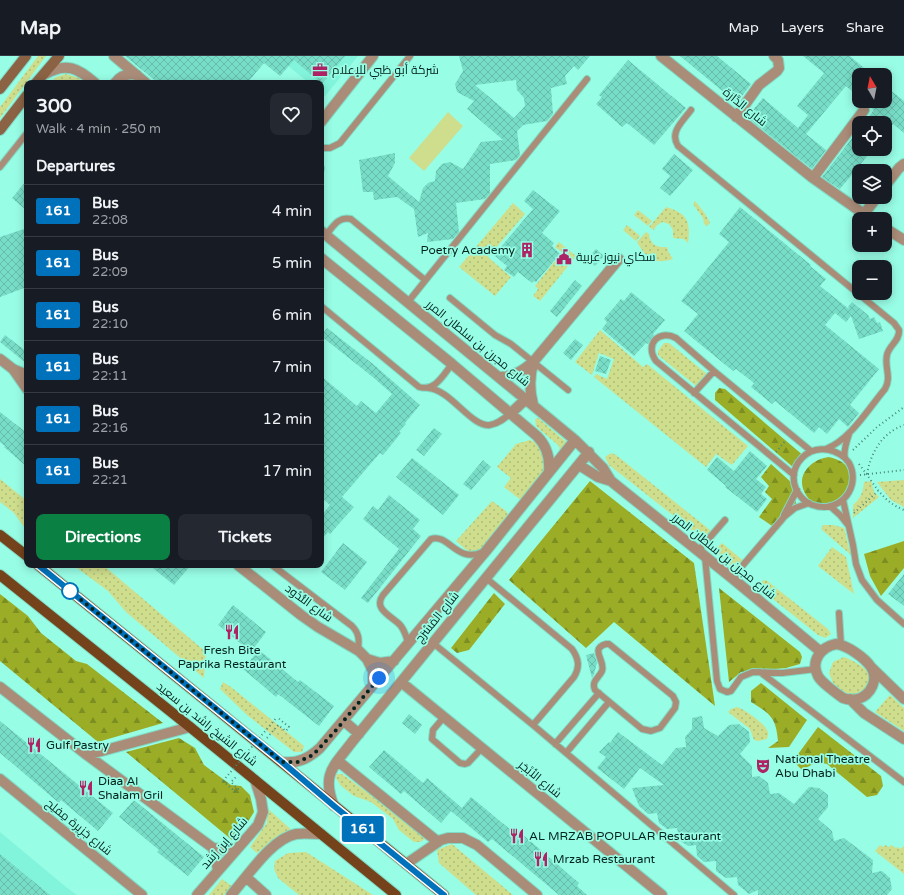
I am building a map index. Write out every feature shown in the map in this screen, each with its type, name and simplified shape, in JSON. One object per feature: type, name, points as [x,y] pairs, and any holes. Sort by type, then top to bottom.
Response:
[{"type":"main road","points":[[0,89],[26,56]]},
{"type":"main road","points":[[39,80],[58,56]]},
{"type":"main road","points":[[0,130],[24,99]]},
{"type":"main road","points":[[0,535],[24,554]]},
{"type":"main road","name":"شارع الشيخ راشد بن سعيد","points":[[42,568],[444,895]]},
{"type":"main road","name":"شارع الشيخ راشد بن سعيد","points":[[0,575],[190,726],[393,894]]},
{"type":"street","points":[[114,56],[143,80]]},
{"type":"street","points":[[324,118],[374,56]]},
{"type":"street","name":"شارع الدَّارَة","points":[[661,56],[813,178],[861,212]]},
{"type":"street","points":[[736,117],[759,85],[779,68],[778,60],[774,56]]},
{"type":"street","points":[[45,74],[61,67],[70,68],[78,70],[91,80]]},
{"type":"street","points":[[119,80],[126,74],[137,75]]},
{"type":"street","points":[[813,178],[864,110]]},
{"type":"street","points":[[892,177],[904,164]]},
{"type":"street","points":[[892,232],[904,240]]},
{"type":"street","name":"شارع مجرن بن سلطان المرر","points":[[324,233],[589,452],[603,468],[611,482]]},
{"type":"street","points":[[500,377],[507,377],[522,372],[534,361],[619,259]]},
{"type":"street","points":[[324,260],[452,364],[537,436],[545,446],[549,458],[549,471]]},
{"type":"street","points":[[0,359],[13,369],[24,374]]},
{"type":"street","points":[[511,413],[529,402],[530,383],[534,361]]},
{"type":"street","points":[[13,369],[24,385]]},
{"type":"street","name":"شارع المَسْرَج","points":[[282,762],[298,762],[313,755],[344,721],[486,551],[575,440]]},
{"type":"street","name":"شارع المَسْرَج","points":[[334,806],[328,792],[328,778],[330,771],[589,452]]},
{"type":"street","name":"شارع مجرن بن سلطان المرر","points":[[579,465],[598,477],[611,482],[732,578],[821,652]]},
{"type":"street","points":[[506,526],[506,530],[510,537],[519,538]]},
{"type":"street","name":"شارع النُّدُود","points":[[242,568],[301,616],[367,658],[380,663],[394,661]]},
{"type":"street","points":[[904,699],[871,667],[847,647],[841,645],[830,645],[821,652],[816,660],[816,669],[822,682],[843,698],[850,700],[864,713],[904,739]]},
{"type":"street","points":[[367,658],[373,671],[373,685]]},
{"type":"street","points":[[850,700],[862,697],[870,691],[874,682],[871,667]]},
{"type":"street","name":"شارع الأبْجَر","points":[[401,682],[662,895]]},
{"type":"street","points":[[0,687],[87,755],[213,848],[235,851]]},
{"type":"street","points":[[344,721],[359,734]]},
{"type":"street","points":[[87,755],[190,726]]},
{"type":"street","points":[[338,761],[438,842]]},
{"type":"street","name":"شارع جَزِيرة مِفلِح","points":[[0,779],[142,895]]},
{"type":"street","name":"شارع إبن رُشد","points":[[197,895],[258,825],[263,812],[261,799],[255,780]]},
{"type":"street","points":[[231,895],[270,848],[279,841],[295,834],[321,834]]},
{"type":"street","points":[[406,864],[438,842],[456,837],[470,841],[477,845],[537,895]]},
{"type":"street","points":[[213,848],[218,870]]},
{"type":"street","points":[[246,877],[266,895]]},
{"type":"lane","points":[[324,148],[330,148],[340,143],[410,56]]},
{"type":"lane","points":[[408,302],[587,79]]},
{"type":"lane","points":[[691,110],[675,132],[674,139],[678,146],[897,326],[899,335],[898,339],[888,351],[886,357],[887,385],[851,431],[837,443],[826,449],[811,451],[806,454],[798,463],[794,475],[797,490],[808,503],[815,506],[830,506],[843,500],[849,493],[852,484],[853,476],[849,463],[840,453],[826,449]]},
{"type":"lane","points":[[0,167],[24,137]]},
{"type":"lane","points":[[324,233],[340,219],[344,218],[350,220],[425,280]]},
{"type":"lane","points":[[450,298],[495,335],[511,344],[534,361],[568,390]]},
{"type":"lane","points":[[324,308],[416,385],[439,391],[478,422],[485,425],[496,424],[511,413]]},
{"type":"lane","points":[[794,475],[656,361],[652,356],[652,344],[660,336],[665,334],[676,338],[811,451]]},
{"type":"lane","points":[[426,388],[436,384],[452,364]]},
{"type":"lane","points":[[694,393],[714,371]]},
{"type":"lane","points":[[845,458],[846,446],[851,431]]},
{"type":"lane","points":[[784,517],[797,490]]},
{"type":"lane","points":[[843,500],[856,564],[862,580],[877,600],[904,624]]},
{"type":"lane","points":[[732,578],[784,517],[795,508],[808,503]]},
{"type":"lane","points":[[830,506],[849,526]]},
{"type":"lane","points":[[725,520],[701,554],[718,686],[723,691],[727,692],[731,690],[741,677],[753,672],[782,673],[816,669]]},
{"type":"lane","points":[[408,644],[403,629],[381,609],[380,602],[383,595],[428,541],[434,538],[441,539],[461,553],[467,555],[486,551]]},
{"type":"lane","points":[[276,568],[352,626],[358,633],[358,651]]},
{"type":"lane","points":[[486,578],[572,649],[577,655],[579,663],[578,670],[574,677],[533,725]]},
{"type":"lane","points":[[839,613],[841,645]]},
{"type":"lane","points":[[433,643],[533,725],[734,895]]},
{"type":"lane","points":[[610,644],[671,694],[675,699],[676,705],[674,711],[660,728],[651,731],[642,729],[599,693],[593,686],[594,681],[603,667],[602,661],[598,655],[599,649],[603,645],[610,644]]},
{"type":"lane","points":[[760,672],[904,782]]},
{"type":"lane","points":[[555,744],[599,693]]},
{"type":"lane","points":[[566,754],[609,702]]},
{"type":"lane","points":[[444,717],[433,730],[432,739],[458,762],[462,764],[468,763],[482,748]]},
{"type":"path","points":[[845,458],[876,428],[904,407]]},
{"type":"path","points":[[904,425],[892,431],[877,445],[872,454],[867,474],[878,491],[891,504],[904,510]]},
{"type":"path","points":[[772,457],[791,434]]},
{"type":"path","points":[[853,476],[904,470]]},
{"type":"path","points":[[847,519],[878,491]]},
{"type":"path","points":[[231,782],[238,789],[236,792],[223,782],[277,717],[289,727],[286,731],[278,724],[261,745]]},
{"type":"shaded area","points":[[38,56],[46,56],[28,80],[24,80],[24,86],[0,118],[0,107]]},
{"type":"shaded area","name":"شركة أبو ظبي للإعلام","points":[[276,56],[358,56],[325,96],[324,80],[305,80]]},
{"type":"shaded area","points":[[66,74],[79,78],[80,80],[53,80],[56,77]]},
{"type":"shaded area","points":[[448,112],[463,126],[424,171],[409,158]]},
{"type":"shaded area","points":[[695,201],[710,223],[707,226],[704,224],[703,218],[693,204]]},
{"type":"shaded area","points":[[513,203],[525,214],[488,257],[511,277],[495,296],[459,267]]},
{"type":"shaded area","points":[[666,207],[679,212],[686,219],[689,229],[688,243],[684,239],[673,238],[673,230],[669,224],[662,222],[656,226],[654,230],[649,227]]},
{"type":"shaded area","points":[[638,210],[652,221],[648,226],[634,215]]},
{"type":"shaded area","points":[[627,225],[640,236],[636,241],[623,230]]},
{"type":"shaded area","points":[[646,232],[649,234],[654,245],[667,247],[673,259],[661,261],[651,259],[647,256],[637,242]]},
{"type":"shaded area","points":[[559,242],[576,256],[540,301],[533,296],[538,289],[535,286],[562,252],[555,247]]},
{"type":"shaded area","points":[[600,330],[643,367],[647,364],[748,446],[732,465],[716,454],[706,467],[594,377],[596,374],[607,379],[614,359],[599,353],[592,375],[575,362]]},
{"type":"shaded area","points":[[664,343],[669,343],[707,374],[702,387],[696,386],[658,355],[658,351]]},
{"type":"shaded area","points":[[538,418],[571,446],[560,453],[559,446],[536,426],[535,419]]},
{"type":"shaded area","points":[[530,440],[546,448],[552,464],[522,501],[504,487],[511,478],[497,467],[516,444]]},
{"type":"shaded area","points":[[611,453],[616,455],[710,530],[713,535],[711,540],[703,539],[609,465],[605,457]]},
{"type":"shaded area","points":[[0,479],[24,499],[24,527],[14,513],[0,502]]},
{"type":"shaded area","points":[[904,480],[904,507],[891,500],[877,482]]},
{"type":"shaded area","points":[[871,481],[874,492],[879,497],[853,518],[853,505],[861,495],[864,482]]},
{"type":"shaded area","points":[[492,501],[506,511],[509,516],[484,553],[470,553],[456,541]]},
{"type":"shaded area","points":[[823,525],[833,525],[844,528],[851,555],[821,529]]},
{"type":"shaded area","points":[[722,543],[746,563],[739,568],[729,565],[715,550]]},
{"type":"shaded area","points":[[832,547],[846,557],[854,594],[818,566]]},
{"type":"shaded area","points":[[77,568],[107,568],[206,652],[204,678],[126,612],[108,591]]},
{"type":"shaded area","points":[[766,580],[828,629],[831,634],[825,638],[818,635],[763,591],[759,585],[762,581]]},
{"type":"shaded area","points":[[844,657],[857,663],[869,673],[872,682],[869,691],[849,696],[833,683],[829,673],[833,662]]},
{"type":"shaded area","points":[[223,682],[304,746],[302,752],[294,752],[247,715],[220,689]]},
{"type":"shaded area","points":[[890,695],[904,708],[904,731],[875,712]]},
{"type":"shaded area","points":[[737,707],[749,713],[765,727],[768,732],[767,739],[758,741],[754,740],[750,729],[728,712]]},
{"type":"shaded area","points":[[337,774],[342,774],[423,833],[425,839],[420,842],[414,842],[399,830],[393,819],[371,802],[354,796],[341,786],[336,778]]},
{"type":"shaded area","points":[[267,808],[294,832],[278,836],[257,853],[250,847],[267,823]]},
{"type":"shaded area","points":[[0,832],[66,887],[77,895],[0,895]]},
{"type":"shaded area","points":[[452,844],[513,895],[476,895],[439,863],[437,850]]},
{"type":"shaded area","points":[[880,845],[883,847],[885,845],[889,847],[891,845],[900,849],[904,846],[904,874],[875,851]]},
{"type":"shaded area","points":[[306,852],[373,895],[299,895],[278,878],[274,869],[275,861],[288,853]]},
{"type":"shaded area","points":[[222,879],[233,887],[224,895],[209,895]]},
{"type":"green space","points":[[719,388],[725,389],[804,456],[794,468],[715,400],[715,393]]},
{"type":"green space","points":[[829,457],[844,464],[849,469],[853,477],[840,505],[824,506],[815,504],[809,499],[803,488],[802,481],[803,475],[811,465],[822,458]]},
{"type":"green space","points":[[771,464],[792,483],[796,504],[788,518],[778,530],[759,517],[772,499],[765,492],[769,486],[761,477]]},
{"type":"green space","points":[[590,481],[694,563],[715,706],[614,622],[586,648],[509,580]]},
{"type":"green space","points":[[904,541],[904,568],[881,596],[870,576],[864,554]]},
{"type":"green space","points":[[719,588],[800,652],[802,657],[800,664],[786,668],[741,672],[729,682]]},
{"type":"green space","points":[[494,593],[505,604],[469,650],[457,653],[451,648]]},
{"type":"green space","points":[[0,594],[28,616],[41,633],[76,661],[87,664],[163,723],[98,742],[0,661]]},
{"type":"green space","points":[[761,683],[807,720],[789,747],[768,748],[778,741],[776,726],[774,721],[767,713],[751,702],[751,691]]},
{"type":"green space","points":[[818,727],[881,776],[883,786],[877,795],[867,797],[827,764],[817,762],[802,770],[793,761]]},
{"type":"green space","points":[[179,738],[195,748],[204,765],[231,785],[241,786],[250,795],[254,812],[246,825],[232,840],[126,752]]},
{"type":"building","points":[[125,56],[345,56],[324,82],[324,80],[317,80],[294,60],[280,76],[264,63],[250,80],[154,80]]},
{"type":"building","points":[[459,56],[590,56],[578,70],[574,66],[565,76],[567,84],[551,88],[553,114],[547,121],[523,125],[517,131],[520,155],[516,160],[490,164],[490,193],[485,199],[456,203],[459,232],[453,239],[427,242],[428,233],[418,237],[414,209],[397,197],[374,200],[373,192],[363,192],[359,160],[395,153],[395,163],[388,176],[419,202],[423,188],[428,183],[435,181],[436,171],[442,164],[450,162],[463,169],[481,142],[503,140],[467,109],[474,101],[457,92],[455,84],[463,71]],"holes":[[[516,80],[517,90],[524,98],[525,106],[514,118],[475,85]]]},
{"type":"building","points":[[680,56],[717,56],[751,84],[737,103]]},
{"type":"building","points":[[803,56],[850,56],[864,68],[852,68],[852,91],[846,86],[806,134],[826,150],[812,169],[747,117],[763,98],[798,128],[808,115],[797,106],[824,73]]},
{"type":"building","points":[[628,60],[686,108],[654,145],[627,123],[622,127],[596,104],[602,97],[599,95]]},
{"type":"building","points":[[892,92],[904,101],[904,133],[893,124],[892,125],[892,116],[869,116],[874,110],[872,108],[892,108]]},
{"type":"building","points":[[852,138],[852,156],[867,156],[861,164],[852,164],[852,174],[840,189],[822,177]]},
{"type":"building","points":[[674,154],[693,170],[670,196],[660,188],[670,176],[662,169]]},
{"type":"building","points":[[24,184],[24,208],[12,198]]},
{"type":"building","name":"Poetry Academy","points":[[533,190],[560,211],[542,233],[554,243],[552,246],[560,254],[536,282],[534,281],[532,283],[518,272],[514,277],[504,270],[507,266],[494,255],[533,209],[524,201]]},
{"type":"building","points":[[740,207],[826,279],[820,286],[849,309],[848,307],[852,302],[868,315],[870,319],[874,317],[877,323],[880,322],[883,331],[859,339],[851,316],[846,322],[835,313],[825,325],[879,369],[850,405],[859,413],[848,427],[839,419],[827,434],[819,427],[814,433],[775,401],[772,404],[751,387],[754,383],[736,369],[733,371],[684,331],[698,314],[681,301],[729,242],[719,234]]},
{"type":"building","points":[[24,229],[24,288],[0,297],[0,237]]},
{"type":"building","points":[[596,249],[604,256],[595,266],[587,259]]},
{"type":"building","points":[[575,280],[582,286],[557,317],[550,311]]},
{"type":"building","points":[[631,292],[665,320],[653,334],[654,335],[648,344],[646,343],[634,356],[602,329],[607,322],[604,319],[621,299],[624,301]]},
{"type":"building","points":[[327,328],[373,364],[420,405],[405,423],[406,424],[399,432],[401,433],[383,455],[380,453],[342,497],[354,507],[330,534],[328,532],[324,537],[324,512],[330,505],[324,500],[324,378],[357,406],[361,401],[376,413],[392,394],[324,338],[324,332]]},
{"type":"building","points":[[5,335],[24,350],[24,362],[0,342]]},
{"type":"building","points":[[575,339],[583,345],[571,360],[563,353]]},
{"type":"building","points":[[600,356],[611,360],[606,374],[595,371]]},
{"type":"building","points":[[0,412],[24,431],[24,464],[4,447],[5,446],[0,442]]},
{"type":"building","points":[[434,428],[442,434],[424,456],[416,450]]},
{"type":"building","points":[[750,451],[767,466],[756,479],[766,487],[761,494],[767,499],[757,512],[725,487],[726,486],[707,470],[717,457],[734,471]]},
{"type":"building","points":[[412,458],[459,495],[443,515],[396,477]]},
{"type":"building","points":[[483,460],[491,467],[471,490],[463,484]]},
{"type":"building","points":[[389,495],[420,520],[413,529],[421,536],[368,603],[361,598],[399,549],[363,519],[373,506],[378,510]]},
{"type":"building","points":[[343,543],[367,562],[345,590],[321,572]]},
{"type":"building","points":[[153,568],[188,568],[174,585]]},
{"type":"building","points":[[904,574],[904,606],[888,594]]},
{"type":"building","points":[[233,605],[266,632],[251,652],[218,625]]},
{"type":"building","points":[[259,650],[298,682],[300,680],[334,706],[319,726],[278,694],[276,697],[243,669]]},
{"type":"building","points":[[594,653],[597,663],[592,678],[586,655]]},
{"type":"building","points":[[409,714],[422,725],[415,734],[402,723]]},
{"type":"building","points":[[702,716],[704,728],[718,736],[729,725],[739,724],[749,732],[750,742],[740,754],[752,766],[752,777],[759,776],[768,783],[770,794],[779,793],[794,804],[809,787],[819,788],[828,795],[828,807],[818,819],[832,831],[834,841],[844,838],[873,860],[872,873],[882,871],[890,878],[892,889],[887,895],[758,895],[758,890],[749,894],[738,885],[737,877],[726,878],[716,871],[716,861],[704,862],[697,856],[696,845],[688,846],[679,840],[677,828],[667,829],[659,823],[657,813],[648,814],[639,806],[632,788],[664,785],[640,768],[624,789],[597,768],[606,757],[599,752],[609,742],[610,743],[618,732],[662,765],[676,748],[686,747],[685,737],[692,729],[692,718]]},
{"type":"building","points":[[0,721],[113,813],[98,831],[61,800],[59,803],[0,753]]},
{"type":"building","points":[[384,750],[423,783],[427,778],[462,808],[471,797],[511,830],[514,827],[579,883],[577,886],[587,895],[559,895],[492,839],[488,842],[451,811],[441,823],[404,791],[401,794],[369,767]]},
{"type":"building","points":[[134,800],[204,857],[188,876],[157,852],[159,850],[119,817]]},
{"type":"building","points":[[0,854],[50,895],[0,895]]},
{"type":"bus line","name":"161","points":[[42,568],[444,895]]},
{"type":"place","name":"شركة أبو ظبي للإعلام","points":[[320,70]]},
{"type":"place","name":"Poetry Academy","points":[[527,250]]},
{"type":"place","name":"سكاي نيوز عربية","points":[[564,257]]},
{"type":"place","name":"Fresh Bite Paprika Restaurant","points":[[232,632]]},
{"type":"place","name":"Gulf Pastry","points":[[34,745]]},
{"type":"place","name":"National Theatre Abu Dhabi","points":[[763,766]]},
{"type":"place","name":"Diaa Al Shalam Gril","points":[[86,788]]},
{"type":"place","name":"AL MRZAB POPULAR Restaurant","points":[[517,836]]},
{"type":"place","name":"Mrzab Restaurant","points":[[541,859]]},
{"type":"route","points":[[70,591],[282,762],[298,762],[313,755],[337,729],[379,678]]}]
